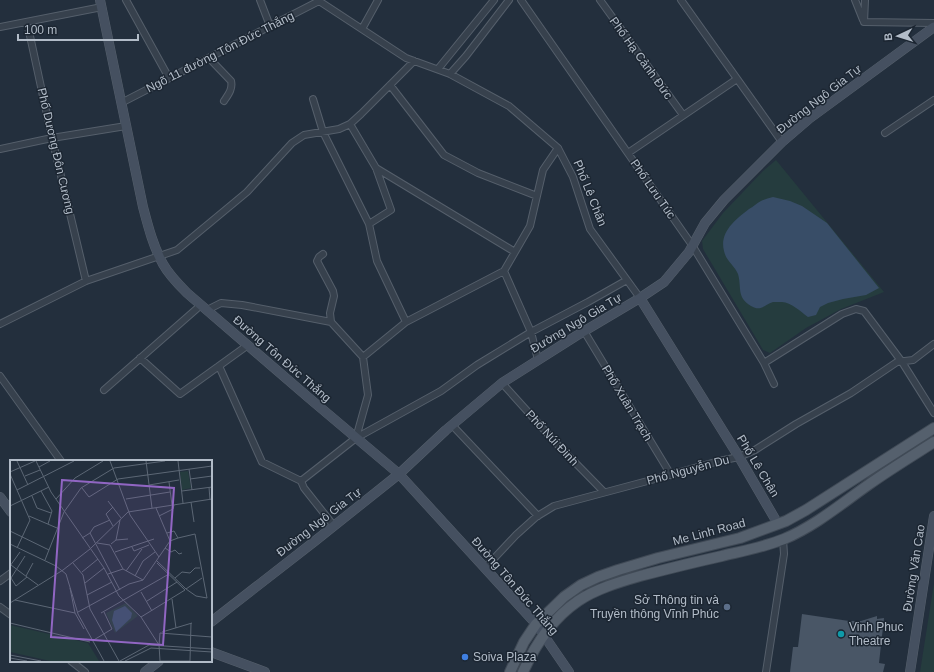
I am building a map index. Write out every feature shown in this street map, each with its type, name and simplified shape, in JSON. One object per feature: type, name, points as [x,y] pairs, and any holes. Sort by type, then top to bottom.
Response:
[{"type":"main road","name":"Me Linh Road","points":[[510,672],[524,642],[536,624],[573,590],[598,577],[618,570],[658,558],[731,541],[786,521],[806,510],[934,428]]},
{"type":"main road","points":[[523,672],[543,635],[562,614],[586,596],[622,581],[661,570],[747,550],[783,539],[799,532],[934,442]]},
{"type":"street","points":[[126,0],[170,78]]},
{"type":"street","points":[[260,0],[270,26]]},
{"type":"street","points":[[362,29],[378,0]]},
{"type":"street","points":[[438,69],[494,0]]},
{"type":"street","points":[[450,74],[466,56],[509,0]]},
{"type":"street","name":"Phố Lưu Túc","points":[[521,0],[692,245],[764,363],[774,384]]},
{"type":"street","name":"Phố Hạ Cảnh Đức","points":[[600,0],[683,115]]},
{"type":"street","points":[[682,0],[782,142]]},
{"type":"street","points":[[855,0],[864,22]]},
{"type":"street","points":[[864,22],[865,0]]},
{"type":"street","name":"Ngõ 11 đường Tôn Đức Thắng","points":[[121,103],[318,1]]},
{"type":"street","name":"Phố Lê Chân","points":[[318,1],[406,58],[450,74],[509,106],[558,148],[572,177],[590,229],[640,298],[739,457],[778,524]]},
{"type":"street","points":[[0,27],[27,22],[101,3]]},
{"type":"street","name":"Đường Tôn Đức Thắng","points":[[101,3],[143,207],[151,236],[163,265],[187,293],[399,474],[536,624],[569,672]]},
{"type":"street","name":"Phố Dương Đôn Cương","points":[[27,22],[52,138],[86,281]]},
{"type":"street","points":[[864,22],[934,23]]},
{"type":"street","name":"Đường Ngô Gia Tự","points":[[212,621],[399,474],[452,425],[502,383],[664,282],[689,252],[705,223],[724,200],[782,142],[810,118],[934,27]]},
{"type":"street","points":[[209,58],[232,83],[232,89],[224,101]]},
{"type":"street","points":[[0,324],[86,281],[177,250],[247,192],[292,143],[304,135],[339,129],[350,124],[362,114],[414,61]]},
{"type":"street","points":[[628,153],[737,79]]},
{"type":"street","points":[[390,85],[444,155],[478,173],[537,196]]},
{"type":"street","points":[[313,99],[323,132],[369,224],[377,261],[406,322]]},
{"type":"street","points":[[885,133],[934,100]]},
{"type":"street","points":[[350,124],[376,168],[391,210],[369,224]]},
{"type":"street","points":[[0,149],[52,138],[126,126]]},
{"type":"street","points":[[363,357],[406,322],[504,271],[530,226],[543,170],[558,148]]},
{"type":"street","points":[[376,168],[515,252]]},
{"type":"street","points":[[323,254],[317,261],[333,291],[334,296],[330,313],[331,322],[363,357],[368,395],[356,438]]},
{"type":"street","points":[[504,271],[532,332],[538,360]]},
{"type":"street","points":[[301,480],[356,438],[441,391],[476,365],[532,332],[627,280]]},
{"type":"street","points":[[104,390],[140,358],[204,307],[222,303],[242,305],[331,322]]},
{"type":"street","points":[[764,363],[842,314],[856,309],[864,311],[902,362],[934,413]]},
{"type":"street","name":"Phố Xuân Trạch","points":[[584,331],[671,475]]},
{"type":"street","name":"Phố Nguyễn Du","points":[[485,568],[538,516],[554,506],[719,461],[739,457],[755,450],[796,424],[851,393],[897,362],[913,360],[934,344]]},
{"type":"street","points":[[140,358],[180,394],[248,345]]},
{"type":"street","points":[[219,366],[262,462],[301,480],[304,488],[334,526]]},
{"type":"street","points":[[0,376],[59,460]]},
{"type":"street","name":"Phố Núi Đinh","points":[[502,383],[556,443],[604,492]]},
{"type":"street","points":[[452,425],[538,516]]},
{"type":"street","points":[[0,497],[10,511]]},
{"type":"street","name":"Đường Văn Cao","points":[[910,672],[934,516]]},
{"type":"street","points":[[766,672],[784,554],[783,539]]},
{"type":"street","points":[[0,581],[10,574]]},
{"type":"street","points":[[0,607],[10,614]]},
{"type":"street","points":[[212,652],[265,672]]},
{"type":"street","points":[[72,662],[85,672]]},
{"type":"street","points":[[145,672],[159,662]]},
{"type":"green space","points":[[776,160],[884,292],[841,309],[806,328],[770,353],[763,350],[703,249],[702,241],[723,213],[763,171]]},
{"type":"green space","points":[[934,583],[934,672],[920,672]]},
{"type":"water","points":[[773,197],[790,201],[802,206],[827,223],[879,288],[866,295],[828,303],[820,307],[816,315],[808,317],[785,302],[773,302],[760,308],[754,308],[746,303],[740,292],[738,274],[725,255],[723,244],[724,238],[726,232],[739,217],[760,202]]},
{"type":"building","name":"Vinh Phuc Theatre","points":[[802,614],[849,621],[861,621],[877,616],[877,619],[884,618],[879,663],[885,664],[883,672],[790,672],[793,647],[798,647]]},
{"type":"place","name":"Sở Thông tin và Truyền thông Vĩnh Phúc","points":[[727,607]]},
{"type":"place","name":"Vinh Phuc Theatre","points":[[841,634]]},
{"type":"place","name":"Soiva Plaza","points":[[465,657]]}]
